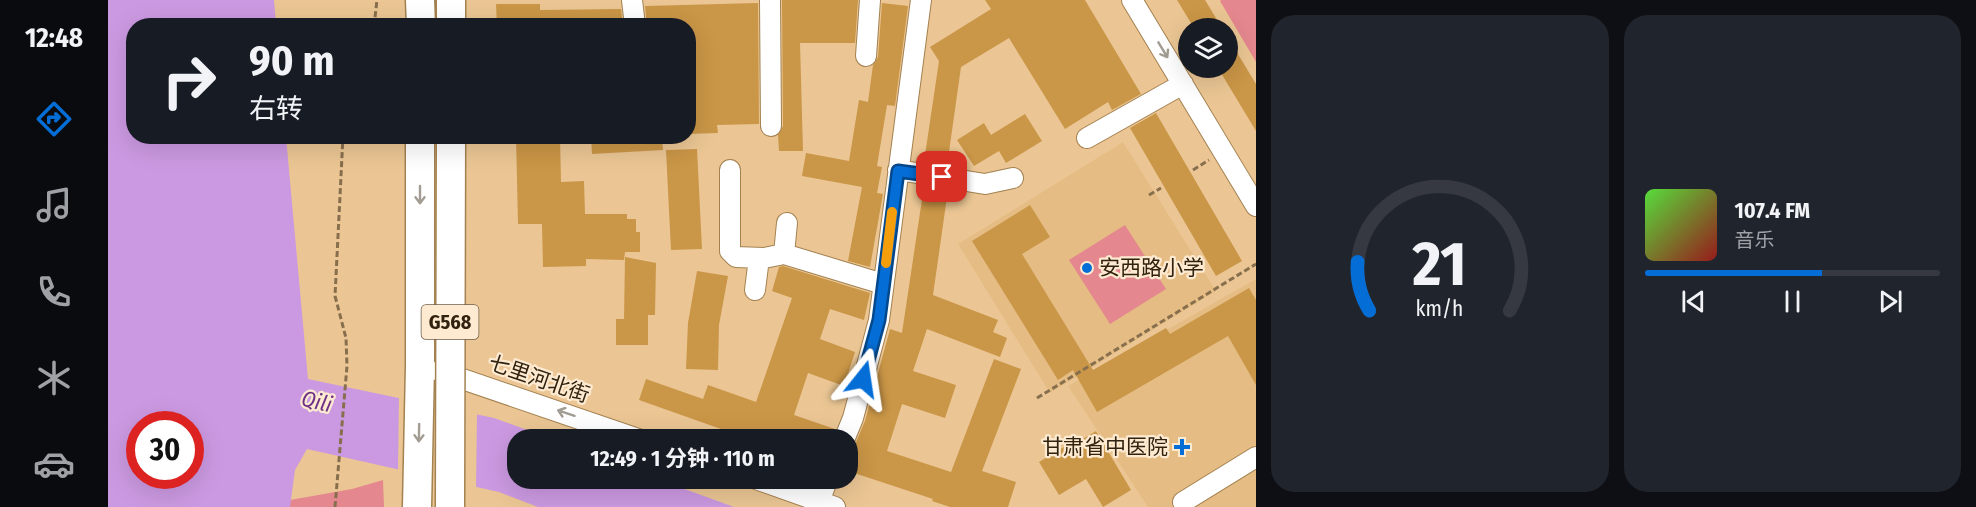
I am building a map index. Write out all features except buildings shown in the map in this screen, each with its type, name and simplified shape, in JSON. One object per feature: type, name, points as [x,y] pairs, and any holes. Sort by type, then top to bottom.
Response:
[{"type":"highway","points":[[420,0],[421,18]]},
{"type":"highway","points":[[451,0],[451,18]]},
{"type":"highway","name":"G568","points":[[418,495],[420,144]]},
{"type":"highway","name":"G568","points":[[451,144],[457,505]]},
{"type":"street","points":[[465,0],[465,18]]},
{"type":"street","points":[[632,0],[633,18]]},
{"type":"street","points":[[770,0],[771,126]]},
{"type":"street","points":[[866,56],[870,0]]},
{"type":"street","points":[[848,429],[879,320],[921,0]]},
{"type":"street","points":[[1132,0],[1256,206]]},
{"type":"street","points":[[1087,138],[1183,84]]},
{"type":"street","points":[[457,505],[463,144]]},
{"type":"street","points":[[730,170],[730,251],[736,257],[759,258],[784,254],[883,284]]},
{"type":"street","points":[[898,171],[985,184],[1013,178]]},
{"type":"street","points":[[784,254],[787,223]]},
{"type":"street","points":[[755,290],[759,258]]},
{"type":"street","name":"七里河北街","points":[[420,374],[459,376],[610,429]]},
{"type":"street","points":[[1183,502],[1256,457]]},
{"type":"street","points":[[784,489],[827,504],[828,489]]},
{"type":"path","points":[[375,18],[377,0]]},
{"type":"path","points":[[335,507],[347,366],[346,338],[335,296],[342,144]]},
{"type":"path","points":[[1149,195],[1161,188]]},
{"type":"path","points":[[1037,398],[1256,264]]},
{"type":"shaded area","points":[[1256,0],[1256,62],[1238,32],[1238,18],[1230,18],[1220,1]]},
{"type":"shaded area","name":"安西路小学","points":[[1123,142],[1216,291],[1050,393],[958,244]]},
{"type":"shaded area","points":[[1125,225],[1166,289],[1110,324],[1069,260]]},
{"type":"shaded area","name":"甘肃省中医院","points":[[1256,279],[1256,507],[1148,507],[1068,386]]},
{"type":"shaded area","points":[[383,480],[384,507],[290,507],[290,500],[352,489]]},
{"type":"water","name":"Qili","points":[[108,0],[274,0],[275,18],[126,18],[126,144],[287,144],[308,379],[494,418],[524,429],[507,429],[507,489],[684,489],[734,507],[538,507],[499,492],[307,449],[295,470],[290,507],[108,507]]},
{"type":"pier","points":[[399,395],[477,412],[476,490],[398,473]]},
{"type":"slow traffic","points":[[886,263],[892,212]]},
{"type":"place","name":"安西路小学","points":[[1087,268]]},
{"type":"place","name":"甘肃省中医院","points":[[1182,447]]},
{"type":"route","points":[[863,379],[879,320],[898,171],[942,177]]}]
